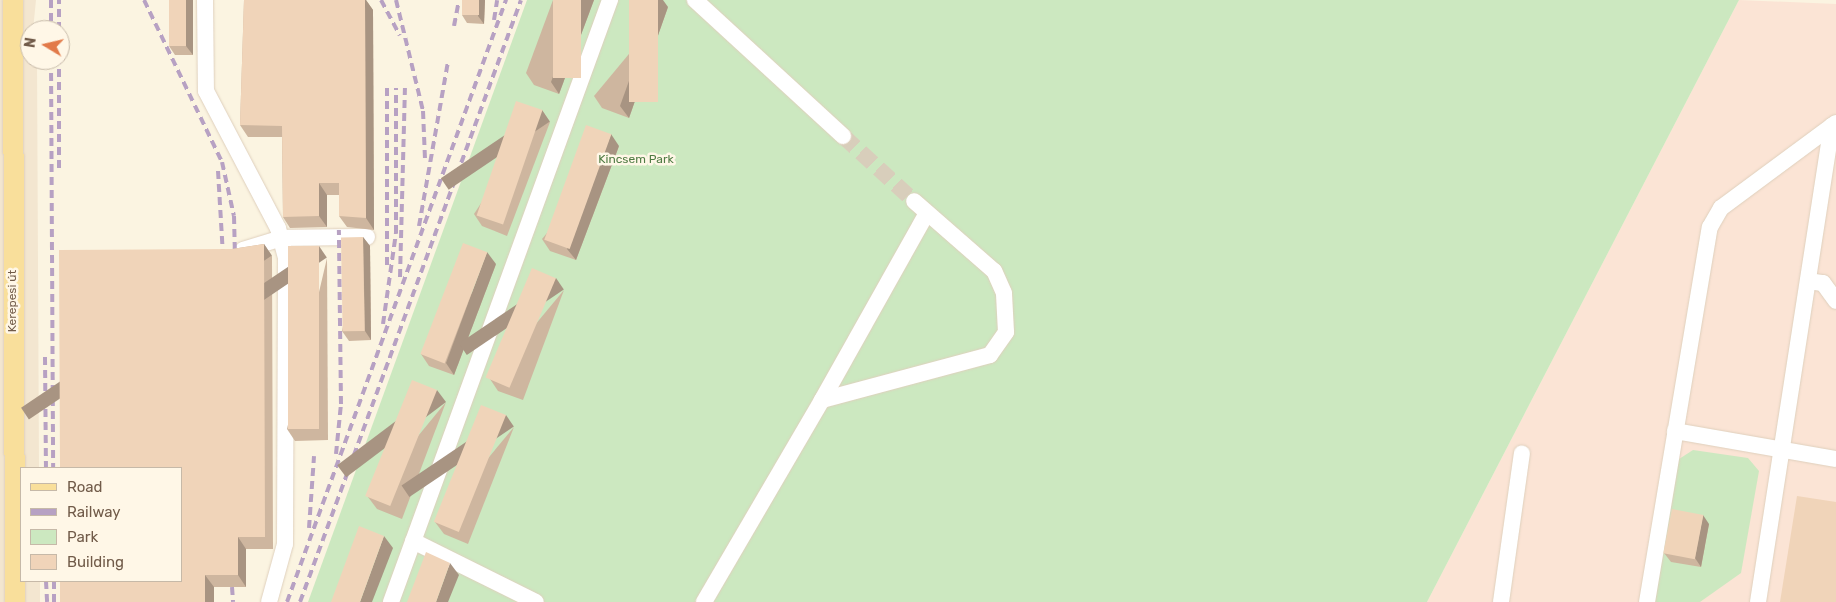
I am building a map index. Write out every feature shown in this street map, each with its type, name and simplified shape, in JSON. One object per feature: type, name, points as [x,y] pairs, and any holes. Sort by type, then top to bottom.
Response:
[{"type":"main road","name":"Kerepesi út","points":[[13,0],[14,600]]},
{"type":"lane","points":[[205,0],[206,91],[282,238],[285,544],[269,602]]},
{"type":"lane","points":[[391,602],[610,0]]},
{"type":"lane","points":[[695,0],[843,136]]},
{"type":"lane","points":[[1758,602],[1834,124]]},
{"type":"lane","points":[[1647,602],[1710,227],[1720,208],[1834,124]]},
{"type":"lane","points":[[822,400],[990,356],[1006,332],[1004,293],[994,271],[914,201]]},
{"type":"lane","points":[[704,602],[822,400],[927,212]]},
{"type":"lane","points":[[223,251],[247,249],[282,238],[366,237]]},
{"type":"lane","points":[[1808,280],[1823,283],[1836,301]]},
{"type":"lane","points":[[1675,432],[1836,459]]},
{"type":"lane","points":[[1500,602],[1522,453]]},
{"type":"lane","points":[[413,541],[536,602]]},
{"type":"shaded area","points":[[0,0],[36,0],[34,20],[20,20],[20,70],[37,70],[39,467],[20,467],[20,582],[40,582],[40,602],[0,602]]},
{"type":"shaded area","points":[[1739,0],[1836,4],[1836,602],[1427,602]]},
{"type":"green space","name":"Kincsem Park","points":[[527,0],[1739,0],[1427,602],[308,602]]},
{"type":"green space","points":[[1693,450],[1748,458],[1759,471],[1741,573],[1700,602],[1654,602],[1676,461]]},
{"type":"building","points":[[169,0],[186,0],[186,46],[169,46]]},
{"type":"building","points":[[244,0],[365,0],[366,218],[339,216],[339,183],[319,183],[319,216],[283,217],[282,126],[240,125]]},
{"type":"building","points":[[462,0],[479,0],[479,15],[462,15]]},
{"type":"building","points":[[553,0],[581,0],[581,78],[553,78]]},
{"type":"building","points":[[629,0],[658,0],[658,102],[629,102]]},
{"type":"building","points":[[516,101],[542,110],[503,225],[477,215]]},
{"type":"building","points":[[586,125],[611,134],[570,249],[544,240]]},
{"type":"building","points":[[341,237],[363,237],[365,331],[343,331]]},
{"type":"building","points":[[463,243],[487,252],[445,363],[420,354]]},
{"type":"building","points":[[264,244],[265,537],[238,537],[238,575],[205,575],[205,602],[60,602],[60,582],[182,582],[182,467],[60,467],[59,250],[232,249]]},
{"type":"building","points":[[288,246],[319,246],[319,429],[288,429]]},
{"type":"building","points":[[532,268],[556,278],[509,388],[486,378]]},
{"type":"building","points":[[412,380],[437,390],[390,506],[365,496]]},
{"type":"building","points":[[481,405],[506,415],[459,532],[434,522]]},
{"type":"building","points":[[1797,496],[1836,502],[1836,602],[1780,602]]},
{"type":"building","points":[[1672,509],[1703,515],[1695,559],[1663,553]]},
{"type":"building","points":[[359,526],[384,536],[360,602],[331,602]]},
{"type":"building","points":[[426,552],[450,563],[436,602],[407,602]]},
{"type":"tunnel","points":[[843,136],[914,201]]},
{"type":"railway","points":[[51,0],[51,20]]},
{"type":"railway","points":[[59,0],[59,20]]},
{"type":"railway","points":[[144,0],[222,162],[234,216],[235,256]]},
{"type":"railway","points":[[381,0],[400,35]]},
{"type":"railway","points":[[396,0],[423,111],[425,159]]},
{"type":"railway","points":[[494,20],[497,0]]},
{"type":"railway","points":[[287,602],[506,0]]},
{"type":"railway","points":[[300,602],[521,0]]},
{"type":"railway","points":[[454,26],[459,1]]},
{"type":"railway","points":[[419,226],[448,61]]},
{"type":"railway","points":[[51,70],[53,467]]},
{"type":"railway","points":[[59,70],[59,168]]},
{"type":"railway","points":[[387,88],[387,265]]},
{"type":"railway","points":[[383,324],[396,233],[396,88]]},
{"type":"railway","points":[[400,277],[405,88]]},
{"type":"railway","points":[[218,171],[223,256]]},
{"type":"railway","points":[[336,454],[341,404],[339,230]]},
{"type":"railway","points":[[45,357],[46,467]]},
{"type":"railway","points":[[309,528],[314,456]]},
{"type":"railway","points":[[46,582],[47,602]]},
{"type":"railway","points":[[54,582],[54,602]]},
{"type":"railway","points":[[232,587],[233,602]]}]
